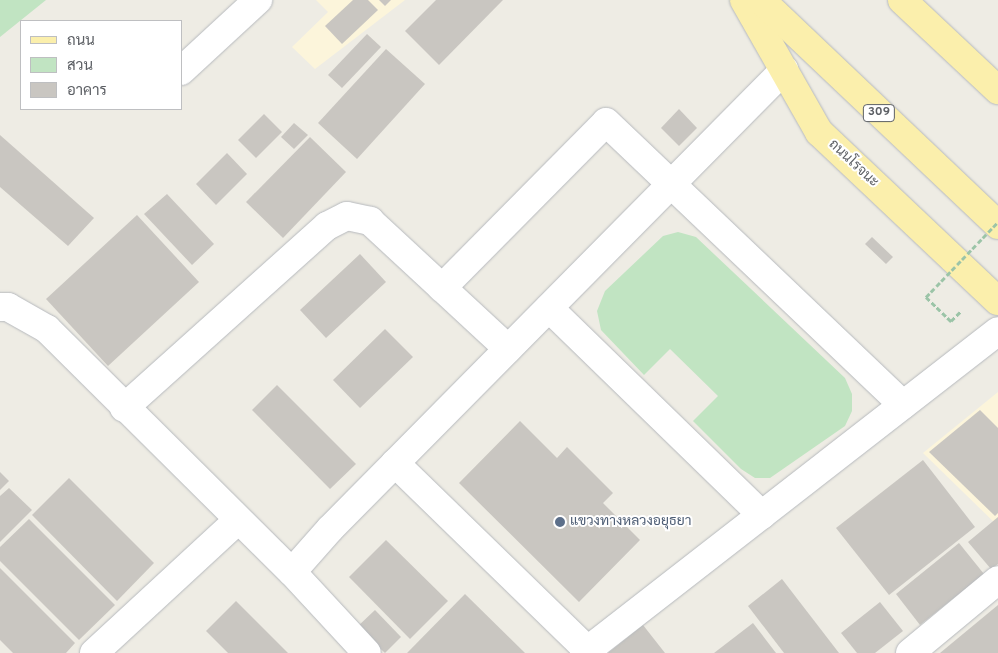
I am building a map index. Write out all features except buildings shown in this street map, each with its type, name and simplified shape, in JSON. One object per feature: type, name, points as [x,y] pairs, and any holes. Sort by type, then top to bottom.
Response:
[{"type":"main road","name":"ถนนโรจนะ","points":[[744,0],[819,132],[998,301]]},
{"type":"main road","name":"309","points":[[761,0],[998,223]]},
{"type":"main road","points":[[902,0],[998,90]]},
{"type":"street","points":[[182,71],[258,0]]},
{"type":"street","points":[[292,572],[395,463],[784,70]]},
{"type":"street","points":[[442,288],[606,122],[903,405]]},
{"type":"street","points":[[124,408],[328,226],[347,216],[370,221],[508,349]]},
{"type":"street","points":[[0,307],[8,307],[47,329],[124,408],[292,572],[366,653]]},
{"type":"street","points":[[549,308],[762,515]]},
{"type":"street","points":[[395,463],[586,652],[998,331]]},
{"type":"street","points":[[94,653],[238,520]]},
{"type":"street","points":[[910,653],[998,580]]},
{"type":"path","points":[[952,321],[926,297],[998,223]]},
{"type":"shaded area","points":[[316,0],[405,0],[315,69],[292,47],[328,12]]},
{"type":"shaded area","points":[[998,392],[998,526],[923,453]]},
{"type":"green space","points":[[0,0],[46,0],[20,20],[0,37]]},
{"type":"green space","points":[[678,232],[696,237],[845,378],[852,394],[852,411],[845,426],[770,478],[755,478],[741,469],[693,421],[718,396],[670,349],[644,375],[601,330],[597,311],[605,291],[663,236]]},
{"type":"place","name":"แขวงทางหลวงอยุธยา","points":[[560,522]]}]
